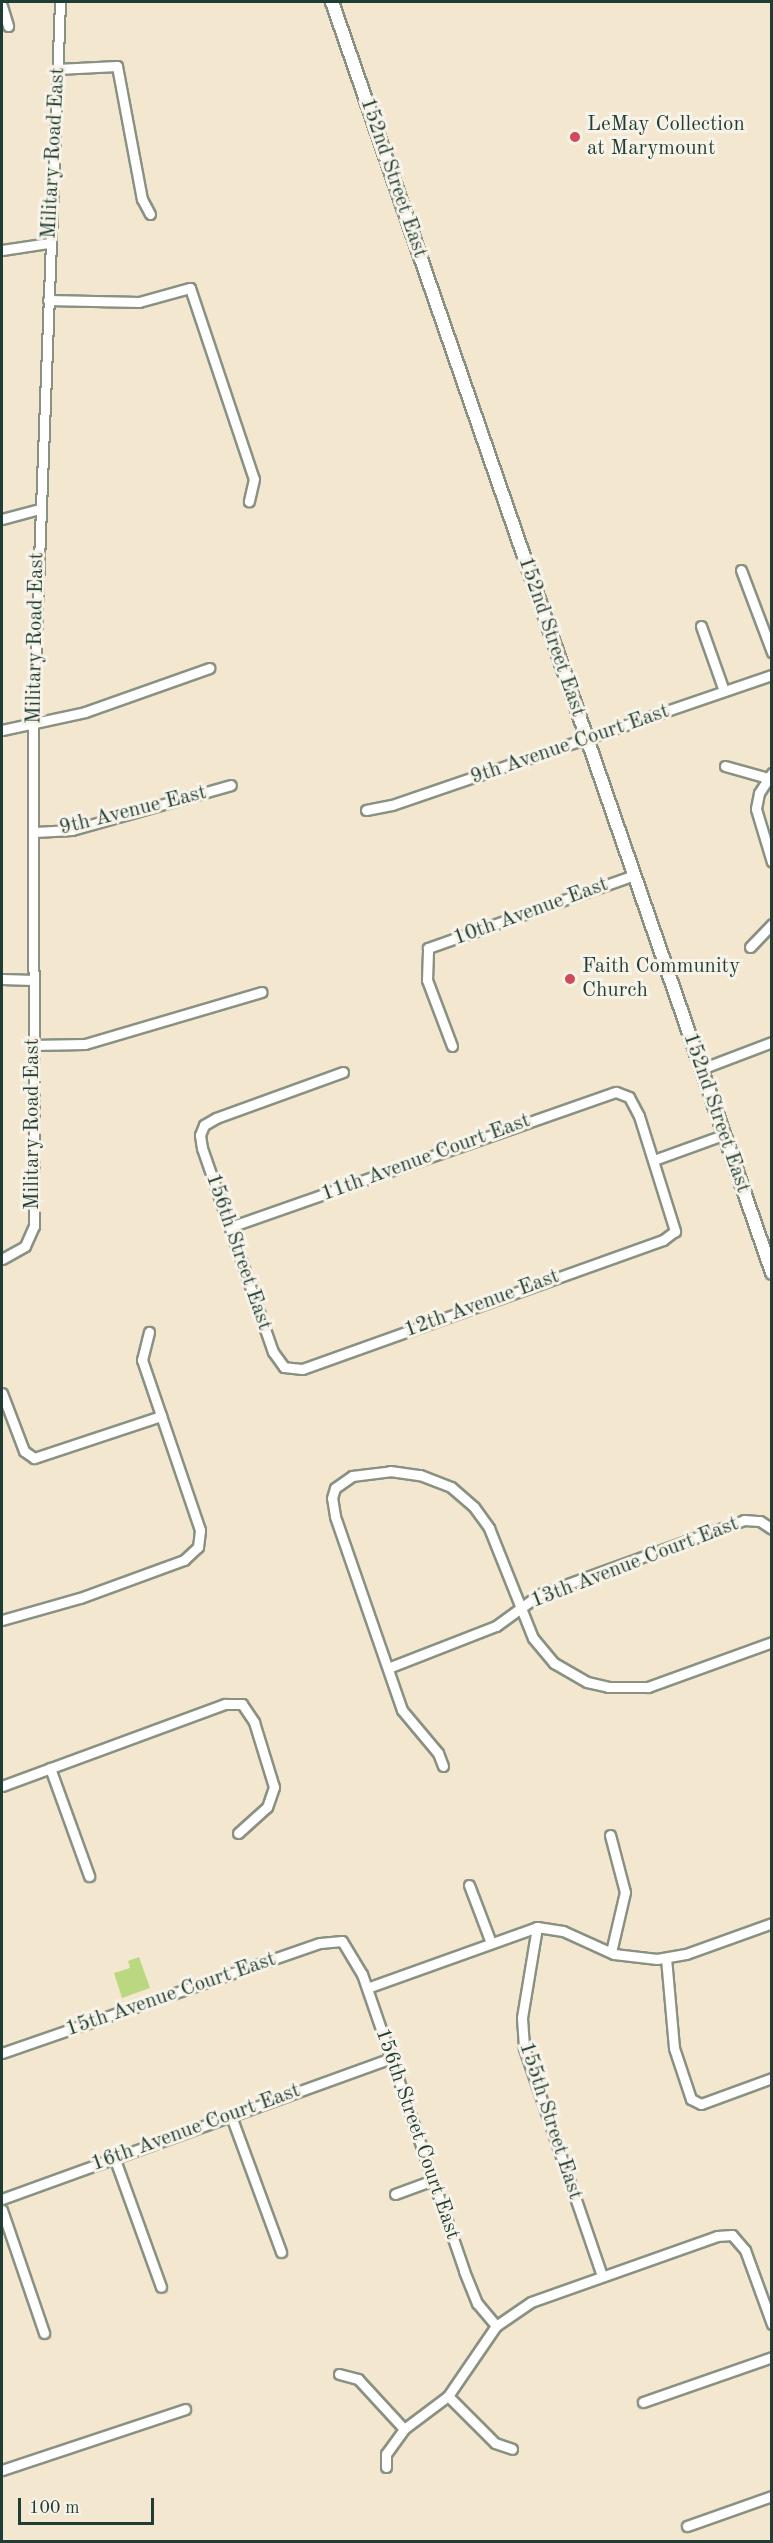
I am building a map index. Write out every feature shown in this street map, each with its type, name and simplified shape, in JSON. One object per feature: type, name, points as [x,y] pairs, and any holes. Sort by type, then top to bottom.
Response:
[{"type":"main road","name":"152nd Street East","points":[[332,2],[771,1273]]},
{"type":"street","name":"Military Road East","points":[[2,1259],[25,1246],[34,1226],[33,721],[39,509],[60,2]]},
{"type":"street","points":[[2,6],[8,26]]},
{"type":"street","points":[[57,69],[117,66],[142,199],[150,214]]},
{"type":"street","points":[[2,250],[49,243]]},
{"type":"street","points":[[48,300],[139,302],[190,288],[254,479],[249,501]]},
{"type":"street","points":[[2,519],[39,509]]},
{"type":"street","points":[[741,570],[771,652]]},
{"type":"street","points":[[701,626],[724,691]]},
{"type":"street","points":[[2,730],[33,721],[85,712],[208,668]]},
{"type":"street","name":"9th Avenue Court East","points":[[366,810],[392,805],[771,675]]},
{"type":"street","points":[[725,766],[770,776],[756,809],[771,862]]},
{"type":"street","name":"9th Avenue East","points":[[35,832],[72,830],[231,785]]},
{"type":"street","name":"10th Avenue East","points":[[452,1046],[427,980],[428,948],[634,875]]},
{"type":"street","points":[[750,947],[771,924]]},
{"type":"street","points":[[2,979],[33,980]]},
{"type":"street","points":[[32,1045],[85,1044],[262,992]]},
{"type":"street","points":[[701,1069],[771,1042]]},
{"type":"street","name":"156th Street East","points":[[288,1369],[279,1364],[273,1353],[202,1148],[202,1129],[216,1118],[343,1072]]},
{"type":"street","name":"11th Avenue Court East","points":[[230,1227],[608,1094],[623,1094],[629,1097],[639,1116],[654,1160]]},
{"type":"street","points":[[654,1160],[723,1135]]},
{"type":"street","name":"12th Avenue East","points":[[288,1369],[302,1370],[675,1232],[673,1213],[654,1160]]},
{"type":"street","points":[[2,1620],[80,1598],[184,1560],[191,1556],[200,1542],[200,1530],[142,1360],[149,1332]]},
{"type":"street","points":[[2,1393],[29,1456],[46,1457],[161,1416]]},
{"type":"street","points":[[443,1766],[438,1753],[402,1710],[335,1516],[335,1488],[352,1476],[390,1471],[420,1475],[451,1487],[474,1506],[489,1528],[533,1638],[554,1663],[578,1679],[608,1687],[648,1687],[771,1642]]},
{"type":"street","name":"13th Avenue Court East","points":[[387,1668],[469,1639],[496,1626],[519,1607],[540,1594],[753,1520],[771,1529]]},
{"type":"street","points":[[2,1786],[225,1704],[242,1704],[254,1722],[274,1787],[267,1807],[238,1833]]},
{"type":"street","points":[[50,1768],[89,1876]]},
{"type":"street","points":[[610,1835],[625,1892],[611,1952]]},
{"type":"street","points":[[469,1885],[491,1943]]},
{"type":"street","points":[[367,1988],[537,1927],[555,1928],[611,1952],[646,1959],[666,1958],[771,1923]]},
{"type":"street","name":"155th Street East","points":[[537,1927],[522,2018],[524,2048],[602,2276]]},
{"type":"street","name":"156th Street Court East","points":[[342,1941],[356,1959],[367,1988],[477,2303],[496,2326]]},
{"type":"street","name":"15th Avenue Court East","points":[[2,2053],[320,1943],[342,1941]]},
{"type":"street","points":[[666,1958],[674,2048],[688,2095],[701,2104],[771,2078]]},
{"type":"street","name":"16th Avenue Court East","points":[[2,2199],[391,2058]]},
{"type":"street","points":[[231,2116],[281,2252]]},
{"type":"street","points":[[114,2157],[161,2287]]},
{"type":"street","points":[[395,2194],[433,2180]]},
{"type":"street","points":[[2,2210],[44,2333]]},
{"type":"street","points":[[386,2467],[386,2454],[404,2428],[448,2396],[496,2326],[524,2305],[602,2276],[717,2236],[736,2236],[753,2271],[771,2324]]},
{"type":"street","points":[[643,2402],[771,2357]]},
{"type":"street","points":[[339,2374],[358,2379],[404,2428]]},
{"type":"street","points":[[448,2396],[495,2443],[512,2449]]},
{"type":"street","points":[[2,2470],[185,2409]]},
{"type":"street","points":[[687,2526],[771,2496]]},
{"type":"green space","points":[[139,1957],[150,1988],[122,1998],[114,1973],[130,1968],[128,1961]]},
{"type":"place","name":"LeMay Collection at Marymount","points":[[575,137]]},
{"type":"place","name":"Faith Community Church","points":[[570,979]]}]
